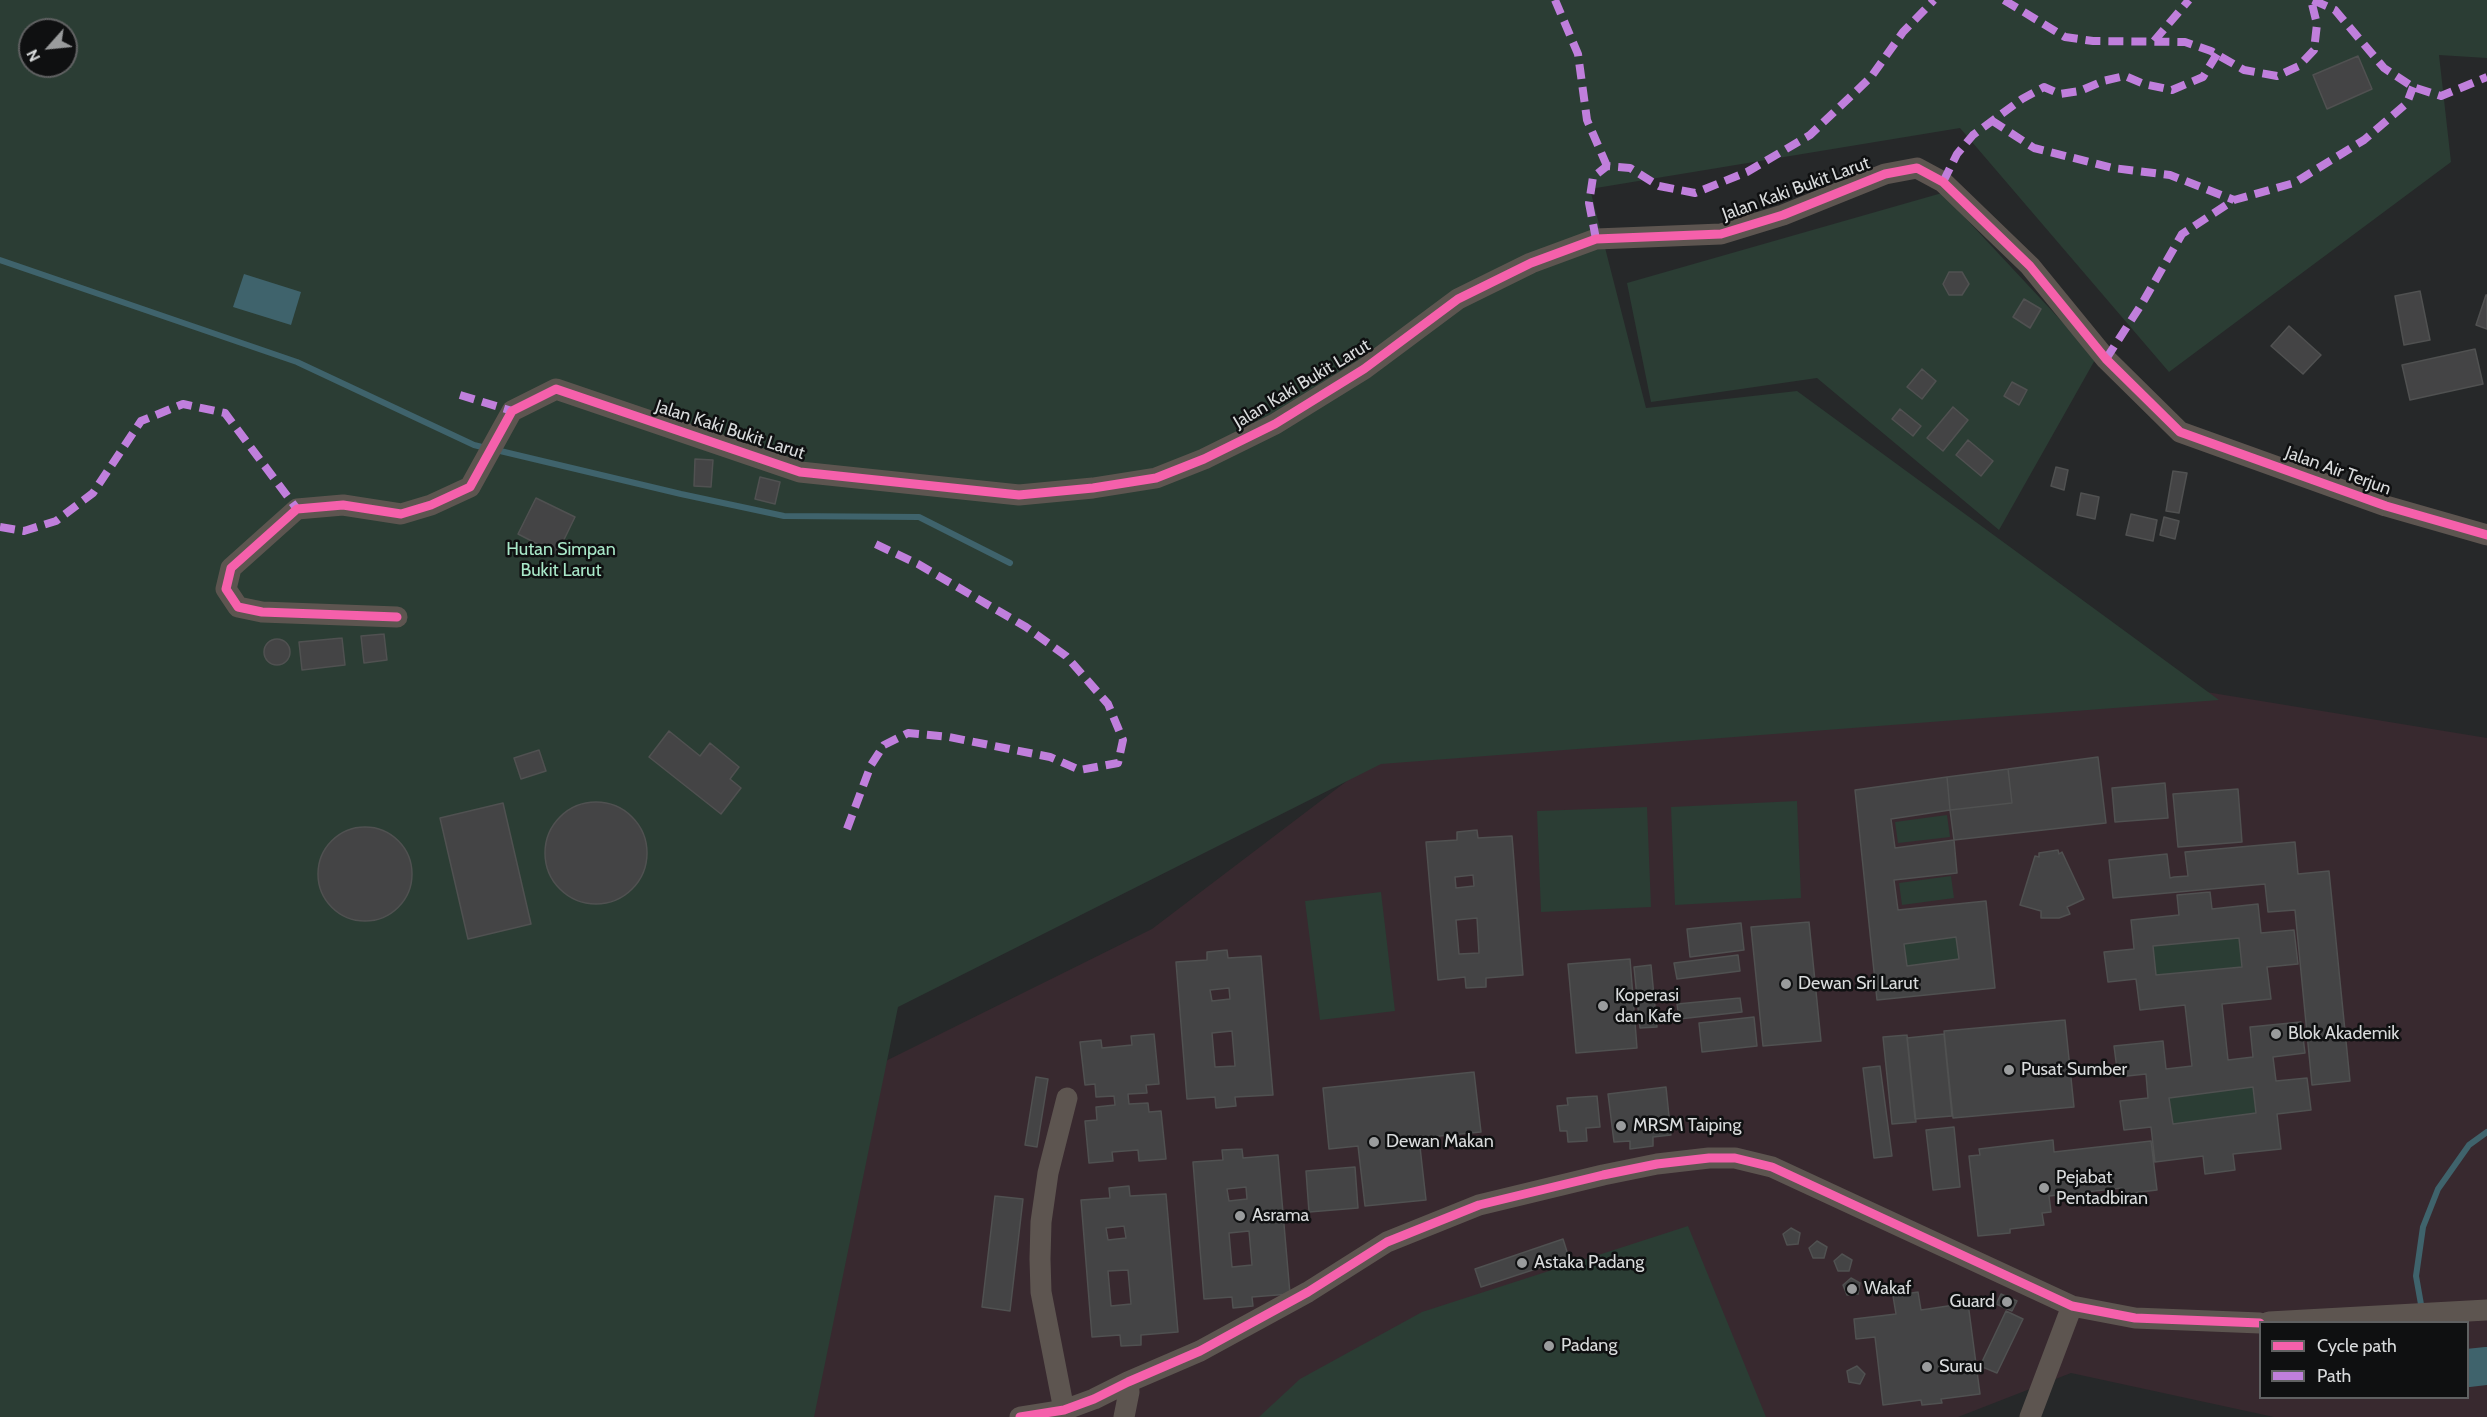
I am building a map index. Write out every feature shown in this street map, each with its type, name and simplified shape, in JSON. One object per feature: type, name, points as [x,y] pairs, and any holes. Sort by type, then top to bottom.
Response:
[{"type":"street","name":"Jalan Kaki Bukit Larut","points":[[397,617],[262,612],[238,607],[226,589],[231,568],[297,510],[343,505],[400,514],[431,505],[470,486],[512,411],[556,389],[800,472],[1019,495],[1093,488],[1156,478],[1204,459],[1275,424],[1364,369],[1458,299],[1531,263],[1596,239],[1721,234],[1782,215],[1884,174],[1917,168],[1943,182],[2030,266],[2106,358],[2180,432]]},
{"type":"street","name":"Jalan Air Terjun","points":[[2180,432],[2386,506],[2487,535]]},
{"type":"street","points":[[1064,1410],[1041,1292],[1040,1260],[1041,1222],[1048,1173],[1067,1098]]},
{"type":"street","points":[[1020,1417],[1064,1410],[1200,1352],[1308,1292],[1387,1242],[1479,1205],[1603,1175],[1657,1164],[1709,1158],[1735,1158],[1772,1167],[2072,1306],[2135,1318],[2259,1323]]},
{"type":"street","points":[[2030,1417],[2072,1306]]},
{"type":"street","points":[[2301,1321],[2487,1310]]},
{"type":"street","points":[[1124,1417],[1129,1392],[1128,1382]]},
{"type":"shaded area","name":"MRSM Taiping","points":[[1547,629],[2078,671],[2487,738],[2487,1417],[2274,1417],[2071,1373],[1958,1417],[209,1417],[222,1390],[1152,929]]},
{"type":"green space","name":"Hutan Simpan Bukit Larut","points":[[0,0],[2487,0],[2487,58],[2439,55],[2451,162],[2169,372],[1960,128],[1590,189],[1646,408],[1797,391],[2219,700],[1381,764],[898,1007],[814,1417],[0,1417]]},
{"type":"green space","points":[[1942,193],[2096,358],[1999,530],[1817,378],[1651,402],[1627,283]]},
{"type":"green space","points":[[1797,801],[1801,898],[1675,905],[1671,807]]},
{"type":"green space","points":[[1647,807],[1651,907],[1541,912],[1537,811]]},
{"type":"green space","points":[[1947,815],[1950,837],[1898,843],[1895,822]]},
{"type":"green space","points":[[1951,876],[1954,898],[1902,905],[1899,883]]},
{"type":"green space","points":[[1381,892],[1395,1011],[1320,1020],[1305,901]]},
{"type":"green space","points":[[1956,937],[1959,959],[1907,966],[1904,944]]},
{"type":"green space","points":[[2239,938],[2242,967],[2156,975],[2153,946]]},
{"type":"green space","points":[[2253,1087],[2256,1113],[2173,1124],[2169,1098]]},
{"type":"green space","name":"Padang","points":[[1688,1226],[1766,1417],[1259,1417],[1300,1379],[1422,1312]]},
{"type":"water","points":[[244,274],[301,292],[291,325],[233,307]]},
{"type":"building","points":[[2358,56],[2372,89],[2327,109],[2313,75]]},
{"type":"building","points":[[1949,272],[1962,272],[1969,284],[1962,295],[1949,295],[1943,284]]},
{"type":"building","points":[[2420,291],[2430,340],[2404,345],[2395,296]]},
{"type":"building","points":[[2487,295],[2487,329],[2476,325]]},
{"type":"building","points":[[2024,299],[2041,309],[2030,328],[2013,317]]},
{"type":"building","points":[[2289,326],[2321,355],[2303,374],[2271,346]]},
{"type":"building","points":[[2475,349],[2483,384],[2410,400],[2402,365]]},
{"type":"building","points":[[1922,369],[1936,381],[1922,399],[1907,387]]},
{"type":"building","points":[[2012,382],[2027,390],[2019,405],[2004,396]]},
{"type":"building","points":[[1953,407],[1968,420],[1943,451],[1927,438]]},
{"type":"building","points":[[1900,409],[1921,426],[1913,436],[1892,419]]},
{"type":"building","points":[[1968,440],[1993,461],[1981,476],[1956,455]]},
{"type":"building","points":[[695,459],[713,460],[711,487],[694,486]]},
{"type":"building","points":[[2056,467],[2068,470],[2064,490],[2051,486]]},
{"type":"building","points":[[2173,471],[2187,473],[2179,513],[2166,511]]},
{"type":"building","points":[[760,477],[780,482],[775,504],[755,499]]},
{"type":"building","points":[[2081,493],[2099,497],[2095,519],[2077,515]]},
{"type":"building","points":[[536,498],[575,517],[557,554],[518,534]]},
{"type":"building","points":[[2131,514],[2157,520],[2153,541],[2126,535]]},
{"type":"building","points":[[2164,517],[2179,521],[2175,539],[2160,535]]},
{"type":"building","points":[[384,634],[387,660],[364,663],[361,636]]},
{"type":"building","points":[[342,638],[345,665],[302,670],[299,642]]},
{"type":"building","points":[[277,639],[286,643],[290,652],[286,661],[277,665],[268,661],[264,652],[268,643]]},
{"type":"building","points":[[669,731],[700,756],[710,743],[739,767],[730,779],[741,788],[721,814],[649,757]]},
{"type":"building","points":[[539,750],[546,771],[521,779],[514,758]]},
{"type":"building","points":[[2098,757],[2106,823],[1954,840],[1950,810],[2012,803],[2008,769]]},
{"type":"building","points":[[2008,769],[2012,803],[1950,810],[1947,777]]},
{"type":"building","points":[[1947,777],[1950,810],[1891,819],[1895,848],[1954,840],[1957,873],[1894,880],[1898,910],[1986,901],[1995,988],[1877,1000],[1855,790]],"holes":[[[1956,937],[1959,959],[1907,966],[1904,944]]]},
{"type":"building","points":[[2165,783],[2168,818],[2115,822],[2112,788]]},
{"type":"building","points":[[2238,789],[2242,842],[2178,847],[2173,794]]},
{"type":"building","points":[[596,802],[616,805],[625,810],[639,824],[644,833],[647,853],[644,873],[639,882],[625,896],[616,901],[596,904],[576,901],[567,896],[553,882],[548,873],[545,853],[548,833],[553,824],[567,810],[576,805]]},
{"type":"building","points":[[503,803],[531,924],[468,939],[440,818]]},
{"type":"building","points":[[365,827],[383,830],[398,841],[409,856],[412,874],[409,892],[398,907],[383,918],[365,921],[347,918],[332,907],[321,892],[318,874],[321,856],[332,841],[347,830]]},
{"type":"building","points":[[1477,830],[1478,838],[1512,836],[1523,975],[1486,978],[1486,987],[1466,988],[1465,977],[1438,980],[1426,842],[1457,840],[1457,832]],"holes":[[[1473,875],[1474,886],[1456,888],[1455,877]],[[1477,918],[1479,953],[1459,954],[1456,920]]]},
{"type":"building","points":[[2295,842],[2298,874],[2329,871],[2350,1081],[2312,1085],[2295,910],[2268,912],[2265,884],[2113,898],[2109,860],[2167,854],[2170,878],[2188,876],[2185,852]]},
{"type":"building","points":[[2058,850],[2059,854],[2062,852],[2084,899],[2067,907],[2070,914],[2059,918],[2041,918],[2041,911],[2020,905],[2035,856],[2039,857],[2039,853]]},
{"type":"building","name":"Blok Akademik","points":[[2210,892],[2212,909],[2258,904],[2261,933],[2294,930],[2298,964],[2267,967],[2271,999],[2222,1004],[2228,1060],[2253,1057],[2250,1027],[2301,1022],[2305,1053],[2273,1057],[2276,1081],[2307,1078],[2311,1110],[2277,1114],[2281,1149],[2233,1154],[2235,1170],[2205,1174],[2203,1156],[2155,1162],[2151,1127],[2124,1130],[2120,1101],[2148,1098],[2146,1074],[2118,1077],[2114,1046],[2163,1041],[2166,1069],[2192,1066],[2185,1005],[2140,1010],[2136,979],[2108,982],[2104,952],[2134,949],[2131,920],[2179,915],[2177,895]],"holes":[[[2239,938],[2242,967],[2156,975],[2153,946]],[[2253,1087],[2256,1113],[2173,1124],[2169,1098]]]},
{"type":"building","name":"Dewan Sri Larut","points":[[1809,922],[1821,1041],[1763,1046],[1751,927]]},
{"type":"building","points":[[1741,923],[1744,950],[1690,957],[1687,929]]},
{"type":"building","points":[[1227,950],[1228,958],[1261,956],[1273,1095],[1235,1097],[1236,1106],[1216,1108],[1215,1097],[1187,1099],[1176,962],[1207,960],[1207,952]],"holes":[[[1229,988],[1230,999],[1212,1001],[1210,990]],[[1232,1031],[1235,1066],[1215,1067],[1212,1033]]]},
{"type":"building","points":[[1738,955],[1740,971],[1677,979],[1674,963]]},
{"type":"building","name":"Koperasi dan Kafe","points":[[1630,959],[1637,1048],[1576,1053],[1568,964]]},
{"type":"building","points":[[1651,965],[1657,1027],[1640,1028],[1634,967]]},
{"type":"building","points":[[1740,998],[1742,1012],[1679,1019],[1677,1004]]},
{"type":"building","points":[[1754,1017],[1757,1046],[1702,1052],[1699,1023]]},
{"type":"building","name":"Pusat Sumber","points":[[2065,1020],[2074,1107],[1953,1118],[1944,1031]]},
{"type":"building","points":[[1154,1034],[1159,1084],[1146,1085],[1147,1093],[1128,1094],[1129,1104],[1148,1103],[1149,1112],[1161,1111],[1166,1159],[1139,1161],[1138,1150],[1112,1152],[1113,1161],[1089,1163],[1085,1121],[1097,1120],[1096,1107],[1115,1105],[1114,1096],[1096,1097],[1095,1084],[1085,1085],[1080,1042],[1101,1040],[1102,1048],[1132,1045],[1131,1036]]},
{"type":"building","points":[[1944,1034],[1952,1116],[1915,1119],[1907,1038]]},
{"type":"building","points":[[1907,1035],[1916,1122],[1892,1124],[1883,1037]]},
{"type":"building","points":[[1880,1066],[1892,1156],[1874,1158],[1863,1068]]},
{"type":"building","name":"Dewan Makan","points":[[1474,1072],[1481,1132],[1419,1138],[1426,1200],[1365,1206],[1358,1146],[1329,1149],[1323,1088]]},
{"type":"building","points":[[1036,1077],[1048,1079],[1037,1147],[1025,1145]]},
{"type":"building","points":[[1666,1087],[1671,1135],[1653,1137],[1653,1146],[1630,1149],[1630,1141],[1614,1142],[1608,1094]]},
{"type":"building","points":[[1597,1096],[1600,1127],[1586,1128],[1587,1141],[1568,1142],[1567,1131],[1560,1131],[1557,1106],[1568,1105],[1567,1098]]},
{"type":"building","points":[[1954,1127],[1960,1187],[1933,1190],[1926,1130]]},
{"type":"building","name":"Pejabat Pentadbiran","points":[[2053,1140],[2054,1152],[2151,1141],[2157,1190],[2123,1194],[2122,1188],[2049,1196],[2051,1212],[2042,1213],[2044,1225],[2010,1229],[2010,1233],[1978,1236],[1969,1156],[1980,1155],[1979,1149]]},
{"type":"building","name":"Asrama","points":[[1242,1149],[1243,1158],[1278,1155],[1290,1294],[1252,1297],[1253,1306],[1233,1308],[1232,1297],[1204,1299],[1193,1162],[1223,1160],[1222,1150]],"holes":[[[1246,1187],[1247,1199],[1229,1201],[1227,1189]],[[1249,1231],[1252,1265],[1232,1267],[1229,1233]]]},
{"type":"building","points":[[1355,1167],[1358,1208],[1309,1212],[1306,1171]]},
{"type":"building","points":[[1129,1186],[1130,1196],[1166,1194],[1178,1332],[1141,1335],[1141,1345],[1121,1346],[1120,1335],[1092,1337],[1081,1200],[1110,1198],[1109,1188]],"holes":[[[1124,1226],[1126,1238],[1108,1240],[1106,1228]],[[1128,1270],[1131,1304],[1111,1306],[1108,1271]]]},
{"type":"building","points":[[995,1196],[1023,1199],[1010,1311],[982,1307]]},
{"type":"building","points":[[1791,1228],[1800,1233],[1798,1244],[1787,1245],[1783,1234]]},
{"type":"building","name":"Astaka Padang","points":[[1563,1239],[1569,1258],[1481,1287],[1475,1269]]},
{"type":"building","name":"Wakaf","points":[[1817,1241],[1827,1247],[1824,1258],[1813,1258],[1809,1248]]},
{"type":"building","name":"Wakaf","points":[[1842,1254],[1852,1260],[1849,1271],[1838,1271],[1834,1261]]},
{"type":"building","name":"Wakaf","points":[[1851,1278],[1860,1283],[1858,1294],[1847,1295],[1843,1285]]},
{"type":"building","name":"Surau","points":[[1918,1292],[1921,1310],[1968,1303],[1980,1394],[1941,1399],[1942,1403],[1922,1405],[1921,1400],[1883,1405],[1875,1337],[1856,1339],[1854,1319],[1896,1314],[1893,1296]]},
{"type":"building","name":"Guard","points":[[2001,1294],[2017,1301],[2012,1311],[1996,1304]]},
{"type":"building","points":[[2006,1311],[2023,1319],[1997,1373],[1980,1366]]},
{"type":"building","points":[[1857,1366],[1865,1374],[1860,1384],[1849,1382],[1847,1371]]},
{"type":"waterway","points":[[0,260],[297,362],[474,445],[486,448]]},
{"type":"waterway","points":[[496,450],[784,516],[919,517],[1010,563]]},
{"type":"waterway","points":[[2422,1310],[2416,1276],[2423,1227],[2438,1189],[2469,1145],[2487,1132]]},
{"type":"waterway","points":[[2469,1368],[2487,1366]]},
{"type":"marked path","points":[[1555,0],[1578,54],[1587,120],[1607,166]]},
{"type":"marked path","points":[[1596,239],[1589,203],[1593,177],[1607,166],[1630,168],[1659,186],[1695,193],[1747,172],[1810,135],[1871,77],[1903,32],[1934,0]]},
{"type":"marked path","points":[[2004,0],[2065,37],[2093,41],[2185,42],[2211,51],[2244,70],[2277,76],[2299,66],[2314,50],[2317,24],[2311,0]]},
{"type":"marked path","points":[[2154,41],[2189,0]]},
{"type":"marked path","points":[[2313,0],[2335,10],[2384,68],[2413,87],[2441,96],[2487,77]]},
{"type":"marked path","points":[[1943,182],[1957,154],[1973,135],[2022,99],[2044,87],[2060,94],[2080,91],[2103,81],[2125,76],[2144,84],[2172,90],[2203,77],[2217,54]]},
{"type":"marked path","points":[[2106,359],[2143,302],[2182,234],[2234,200],[2294,183],[2364,140],[2407,103],[2413,87]]},
{"type":"marked path","points":[[1991,120],[2034,148],[2113,168],[2170,175],[2234,200]]},
{"type":"marked path","points":[[460,395],[512,411]]},
{"type":"marked path","points":[[0,527],[24,531],[56,521],[93,493],[141,421],[183,404],[225,413],[297,509]]},
{"type":"marked path","points":[[847,829],[871,765],[884,745],[908,733],[949,737],[1050,757],[1080,770],[1118,763],[1123,740],[1108,704],[1066,656],[1026,627],[918,564],[869,541]]},
{"type":"cycle path","points":[[397,617],[262,612],[238,607],[226,589],[231,568],[297,509],[343,505],[401,514],[431,505],[470,487],[512,411],[556,389],[800,472],[1019,495],[1093,488],[1156,478],[1204,459],[1275,424],[1364,369],[1458,299],[1531,263],[1596,239],[1721,234],[1783,215],[1885,174],[1917,168],[1943,182],[2030,266],[2106,359],[2180,432],[2386,506],[2487,535]]},
{"type":"cycle path","points":[[1020,1417],[1064,1410],[1094,1399],[1200,1351],[1308,1292],[1387,1242],[1479,1205],[1603,1175],[1657,1164],[1709,1158],[1735,1158],[1772,1167],[2072,1306],[2135,1318],[2259,1323]]},
{"type":"place","name":"Dewan Sri Larut","points":[[1786,984]]},
{"type":"place","name":"Koperasi dan Kafe","points":[[1603,1006]]},
{"type":"place","name":"Blok Akademik","points":[[2276,1034]]},
{"type":"place","name":"Pusat Sumber","points":[[2009,1070]]},
{"type":"place","name":"MRSM Taiping","points":[[1621,1126]]},
{"type":"place","name":"Dewan Makan","points":[[1374,1142]]},
{"type":"place","name":"Pejabat Pentadbiran","points":[[2044,1188]]},
{"type":"place","name":"Asrama","points":[[1240,1216]]},
{"type":"place","name":"Astaka Padang","points":[[1522,1263]]},
{"type":"place","name":"Wakaf","points":[[1852,1289]]},
{"type":"place","name":"Guard","points":[[2007,1302]]},
{"type":"place","name":"Padang","points":[[1549,1346]]},
{"type":"place","name":"Surau","points":[[1927,1367]]}]
